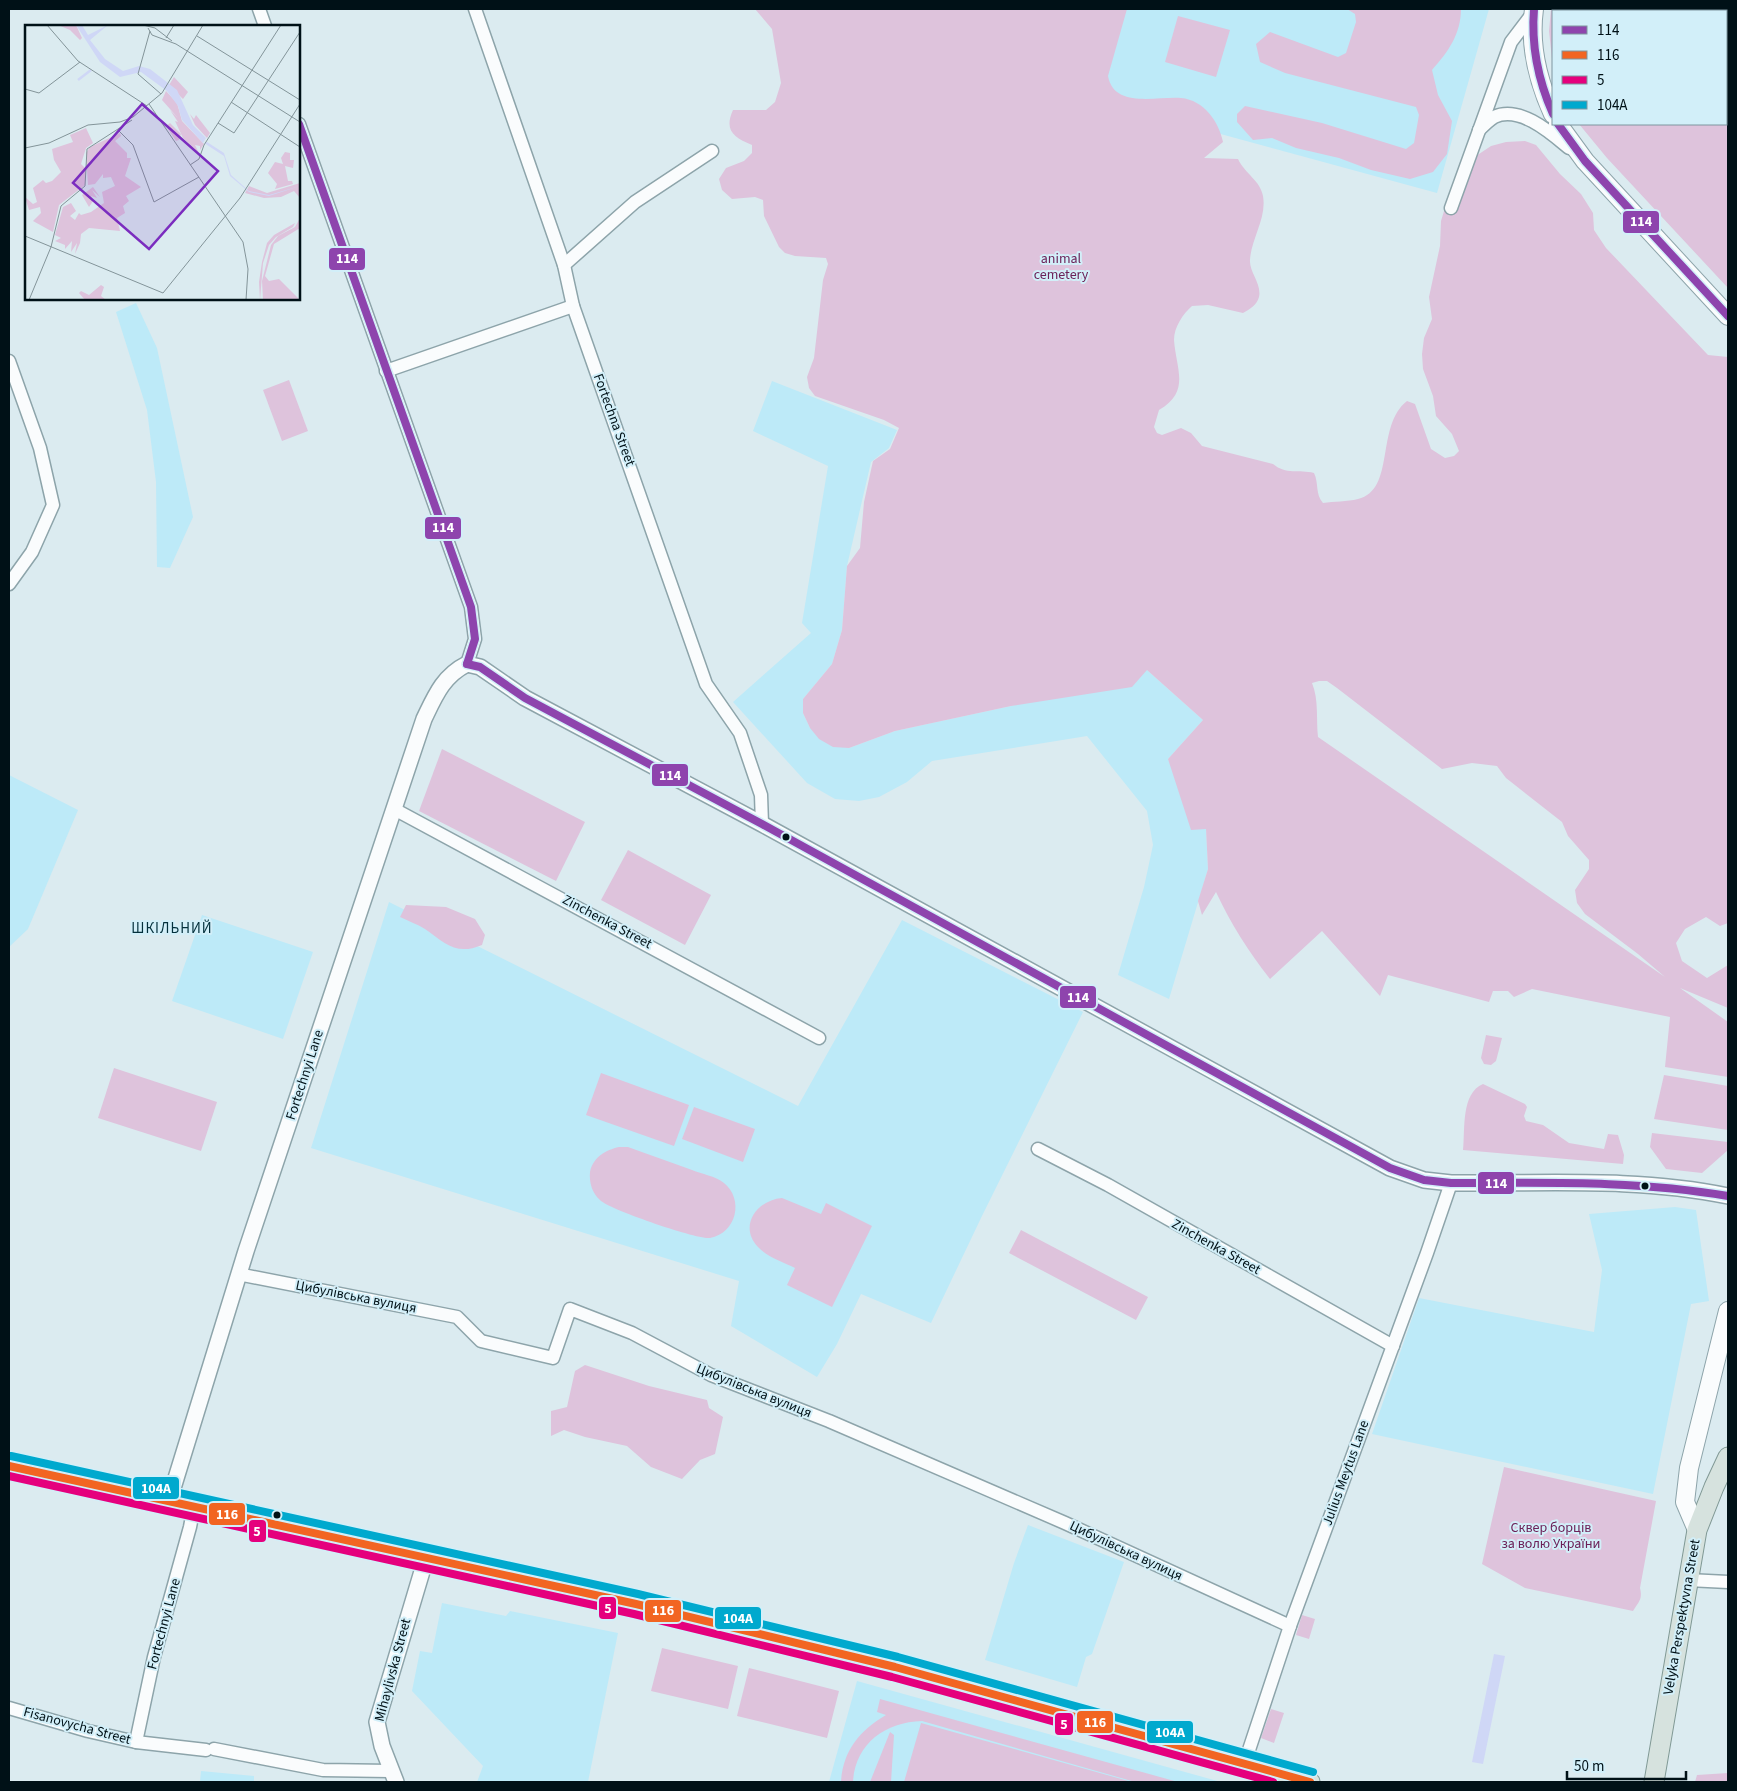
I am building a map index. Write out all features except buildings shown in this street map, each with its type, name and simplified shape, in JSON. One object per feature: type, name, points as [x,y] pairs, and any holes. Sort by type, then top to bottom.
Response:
[{"type":"main road","points":[[1533,11],[1532,43],[1537,69],[1552,111]]},
{"type":"main road","points":[[1559,125],[1585,161],[1728,316]]},
{"type":"main road","points":[[1697,1530],[1685,1502],[1690,1468],[1728,1311]]},
{"type":"main road","name":"Velyka Perspektyvna Street","points":[[1654,1782],[1697,1530],[1728,1457]]},
{"type":"main road","points":[[9,1466],[636,1604],[894,1667],[1310,1782]]},
{"type":"street","points":[[259,9],[265,25]]},
{"type":"street","name":"Fortechna Street","points":[[475,9],[564,265],[573,306],[706,684],[740,733],[761,795],[762,824]]},
{"type":"street","points":[[1451,208],[1511,42],[1533,11]]},
{"type":"street","points":[[1479,130],[1494,117],[1513,114],[1544,128],[1585,161]]},
{"type":"street","points":[[300,127],[471,607],[475,639],[467,664],[480,667],[524,698],[762,824],[1390,1168],[1424,1180],[1451,1183],[1629,1183],[1694,1188],[1728,1196]]},
{"type":"street","points":[[564,265],[635,202],[712,151]]},
{"type":"street","points":[[386,371],[573,306]]},
{"type":"street","points":[[9,361],[40,448],[53,505],[32,552],[9,584]]},
{"type":"street","name":"Fortechnyi Lane","points":[[169,1501],[238,1274],[424,719],[439,688],[454,671],[467,664]]},
{"type":"street","name":"Zinchenka Street","points":[[394,809],[819,1038]]},
{"type":"street","name":"Zinchenka Street","points":[[1038,1149],[1108,1186],[1393,1346]]},
{"type":"street","name":"Julius Meytus Lane","points":[[1244,1765],[1290,1626],[1451,1183]]},
{"type":"street","name":"Цибулівська вулиця","points":[[238,1274],[457,1317],[482,1342],[553,1358],[570,1309],[632,1333],[711,1375],[829,1421],[1012,1500],[1290,1626]]},
{"type":"street","name":"Fortechnyi Lane","points":[[136,1742],[154,1656],[194,1506]]},
{"type":"street","name":"Mihaylivska Street","points":[[393,1776],[378,1731],[377,1722],[426,1558]]},
{"type":"street","points":[[1688,1580],[1728,1582]]},
{"type":"street","name":"Fisanovycha Street","points":[[9,1708],[88,1731],[136,1742],[210,1750],[324,1770],[393,1776]]},
{"type":"shaded area","points":[[1119,9],[1489,9],[1437,193],[1092,99]]},
{"type":"shaded area","points":[[136,303],[157,348],[193,517],[170,568],[157,567],[156,482],[147,410],[116,312]]},
{"type":"shaded area","points":[[772,381],[897,430],[889,448],[871,462],[847,566],[842,630],[832,664],[803,699],[803,713],[810,728],[849,748],[895,731],[1011,706],[1147,670],[1203,720],[1168,759],[1206,828],[1208,869],[1169,999],[1118,975],[1144,887],[1153,845],[1147,811],[1087,736],[932,761],[907,782],[879,797],[859,801],[835,799],[807,783],[733,702],[811,633],[802,623],[828,466],[753,431]]},
{"type":"shaded area","points":[[9,775],[78,810],[28,929],[9,947]]},
{"type":"shaded area","points":[[389,902],[798,1106],[902,920],[1083,1012],[931,1323],[861,1294],[837,1344],[817,1377],[731,1326],[739,1281],[311,1148]]},
{"type":"shaded area","points":[[202,915],[313,952],[283,1039],[172,1001]]},
{"type":"shaded area","points":[[1675,1207],[1696,1210],[1709,1301],[1691,1304],[1653,1494],[1372,1434],[1419,1298],[1594,1332],[1602,1270],[1589,1214]]},
{"type":"shaded area","points":[[1028,1525],[1124,1562],[1092,1654],[1086,1657],[1077,1687],[985,1660],[1014,1563]]},
{"type":"shaded area","points":[[442,1603],[506,1616],[510,1611],[618,1633],[588,1782],[477,1782],[483,1766],[412,1691],[420,1651],[432,1653]]},
{"type":"shaded area","points":[[1494,1654],[1505,1656],[1483,1764],[1472,1762]]},
{"type":"shaded area","points":[[857,1681],[1221,1782],[829,1782]]},
{"type":"shaded area","points":[[201,1771],[254,1776],[254,1782],[200,1782]]},
{"type":"green space","name":"animal cemetery","points":[[755,9],[1127,9],[1108,76],[1112,86],[1119,93],[1127,97],[1138,99],[1181,98],[1197,103],[1214,120],[1223,142],[1204,158],[1238,159],[1259,186],[1264,204],[1250,260],[1251,269],[1259,287],[1258,300],[1243,313],[1208,305],[1192,306],[1185,313],[1174,335],[1179,370],[1178,387],[1169,403],[1159,410],[1154,427],[1157,433],[1162,435],[1181,428],[1191,433],[1202,446],[1273,464],[1288,471],[1314,473],[1319,496],[1323,503],[1354,500],[1370,493],[1382,471],[1391,426],[1397,412],[1407,401],[1415,404],[1431,449],[1445,458],[1454,456],[1459,451],[1452,434],[1436,416],[1433,396],[1423,369],[1422,354],[1424,338],[1432,319],[1429,297],[1440,246],[1441,221],[1448,198],[1458,179],[1476,156],[1491,146],[1506,142],[1525,141],[1536,145],[1560,174],[1581,194],[1593,213],[1594,230],[1606,248],[1708,355],[1728,357],[1728,923],[1720,926],[1706,917],[1685,929],[1676,943],[1682,961],[1707,978],[1728,965],[1728,1008],[1680,988],[1728,1022],[1728,1077],[1665,1067],[1670,1017],[1532,989],[1514,997],[1508,991],[1493,991],[1489,1002],[1388,975],[1380,996],[1322,931],[1270,979],[1240,937],[1216,892],[1202,915],[1198,901],[1208,869],[1206,829],[1191,830],[1168,759],[1203,720],[1147,670],[1132,687],[1011,706],[895,731],[849,748],[833,747],[819,739],[810,728],[803,713],[803,699],[832,664],[842,630],[847,566],[860,548],[864,502],[873,461],[890,449],[899,428],[884,420],[815,396],[809,388],[807,377],[814,358],[823,280],[828,264],[826,258],[795,256],[785,253],[779,247],[764,216],[763,200],[755,197],[732,199],[722,190],[719,179],[726,168],[744,161],[752,153],[752,145],[735,136],[730,128],[730,117],[733,110],[766,110],[775,102],[781,83],[772,29]],"holes":[[[1327,681],[1442,769],[1472,763],[1497,766],[1506,778],[1562,822],[1568,836],[1589,860],[1589,869],[1575,890],[1577,903],[1585,914],[1665,977],[1318,737],[1316,703],[1312,683]]]},
{"type":"green space","points":[[1347,9],[1461,9],[1456,35],[1432,70],[1438,95],[1452,121],[1447,154],[1433,172],[1410,179],[1371,170],[1339,158],[1296,148],[1272,138],[1253,140],[1237,122],[1237,114],[1245,106],[1322,123],[1406,149],[1414,143],[1419,115],[1416,107],[1285,73],[1260,62],[1256,44],[1270,32],[1338,57],[1346,53],[1356,22],[1355,14]]},
{"type":"green space","points":[[1551,9],[1728,9],[1728,288],[1607,158],[1580,125],[1727,125],[1727,10],[1552,10],[1552,59],[1549,31]]},
{"type":"green space","points":[[1178,16],[1230,30],[1216,77],[1165,62]]},
{"type":"green space","points":[[289,380],[308,431],[282,441],[263,390]]},
{"type":"green space","points":[[442,749],[585,822],[556,881],[419,811]]},
{"type":"green space","points":[[628,850],[711,895],[685,945],[601,900]]},
{"type":"green space","points":[[406,905],[446,907],[475,919],[485,935],[482,945],[465,949],[445,943],[422,927],[400,917]]},
{"type":"green space","points":[[1486,1035],[1502,1038],[1496,1061],[1491,1065],[1484,1064],[1481,1058]]},
{"type":"green space","points":[[114,1068],[217,1102],[201,1151],[98,1118]]},
{"type":"green space","points":[[601,1073],[689,1105],[674,1146],[586,1115]]},
{"type":"green space","points":[[1664,1075],[1728,1086],[1728,1130],[1654,1119]]},
{"type":"green space","points":[[1483,1084],[1525,1104],[1527,1107],[1524,1116],[1526,1121],[1543,1125],[1569,1143],[1604,1149],[1608,1134],[1618,1135],[1624,1155],[1623,1164],[1463,1150],[1465,1112],[1471,1095]]},
{"type":"green space","points":[[694,1107],[755,1129],[743,1162],[682,1139]]},
{"type":"green space","points":[[1652,1133],[1728,1142],[1728,1150],[1702,1173],[1666,1169],[1650,1147]]},
{"type":"green space","points":[[628,1147],[713,1177],[724,1183],[734,1198],[735,1215],[732,1223],[719,1235],[710,1238],[702,1237],[635,1217],[600,1200],[593,1191],[590,1172],[597,1158],[609,1150]]},
{"type":"green space","points":[[782,1198],[821,1214],[826,1203],[872,1226],[832,1307],[787,1285],[795,1268],[766,1254],[752,1239],[750,1223],[753,1215],[765,1204]]},
{"type":"green space","points":[[1021,1230],[1148,1297],[1136,1320],[1009,1253]]},
{"type":"green space","points":[[585,1365],[649,1386],[707,1400],[709,1408],[723,1417],[715,1454],[700,1460],[682,1479],[651,1467],[627,1446],[585,1437],[564,1430],[551,1436],[551,1411],[567,1407],[575,1371]]},
{"type":"green space","name":"Сквер борців за волю України","points":[[1504,1467],[1656,1501],[1640,1588],[1640,1598],[1633,1611],[1525,1588],[1482,1564]]},
{"type":"green space","points":[[1302,1615],[1315,1619],[1309,1639],[1296,1635]]},
{"type":"green space","points":[[662,1648],[738,1666],[728,1709],[651,1691]]},
{"type":"green space","points":[[749,1668],[839,1691],[827,1738],[737,1716]]},
{"type":"green space","points":[[880,1699],[1178,1782],[1135,1782],[922,1721],[908,1722],[896,1726],[874,1738],[859,1757],[853,1782],[841,1782],[845,1761],[854,1743],[876,1721],[886,1715],[877,1712]]},
{"type":"green space","points":[[1271,1709],[1284,1713],[1274,1743],[1261,1738]]},
{"type":"green space","points":[[921,1723],[1132,1782],[904,1782]]},
{"type":"green space","points":[[890,1732],[894,1735],[891,1782],[870,1782]]},
{"type":"green space","points":[[1728,1773],[1728,1782],[1695,1782],[1697,1775]]},
{"type":"transit line","name":"114","points":[[1534,9],[1533,23],[1537,63],[1543,88],[1552,111]]},
{"type":"transit line","name":"114","points":[[1559,125],[1585,161],[1728,316]]},
{"type":"transit line","name":"114","points":[[300,127],[471,607],[475,639],[467,664]]},
{"type":"transit line","name":"114","points":[[467,664],[480,667],[525,698],[762,824],[1390,1168],[1424,1180],[1451,1183],[1624,1185],[1659,1187],[1728,1196]]},
{"type":"transit line","name":"104А","points":[[11,1456],[638,1594],[898,1657],[1313,1772]]},
{"type":"transit line","name":"116","points":[[9,1466],[636,1604],[895,1667],[1310,1782]]},
{"type":"transit line","name":"5","points":[[9,1476],[634,1614],[892,1677],[1273,1782]]},
{"type":"district","name":"ШКІЛЬНИЙ","points":[[172,928]]}]
